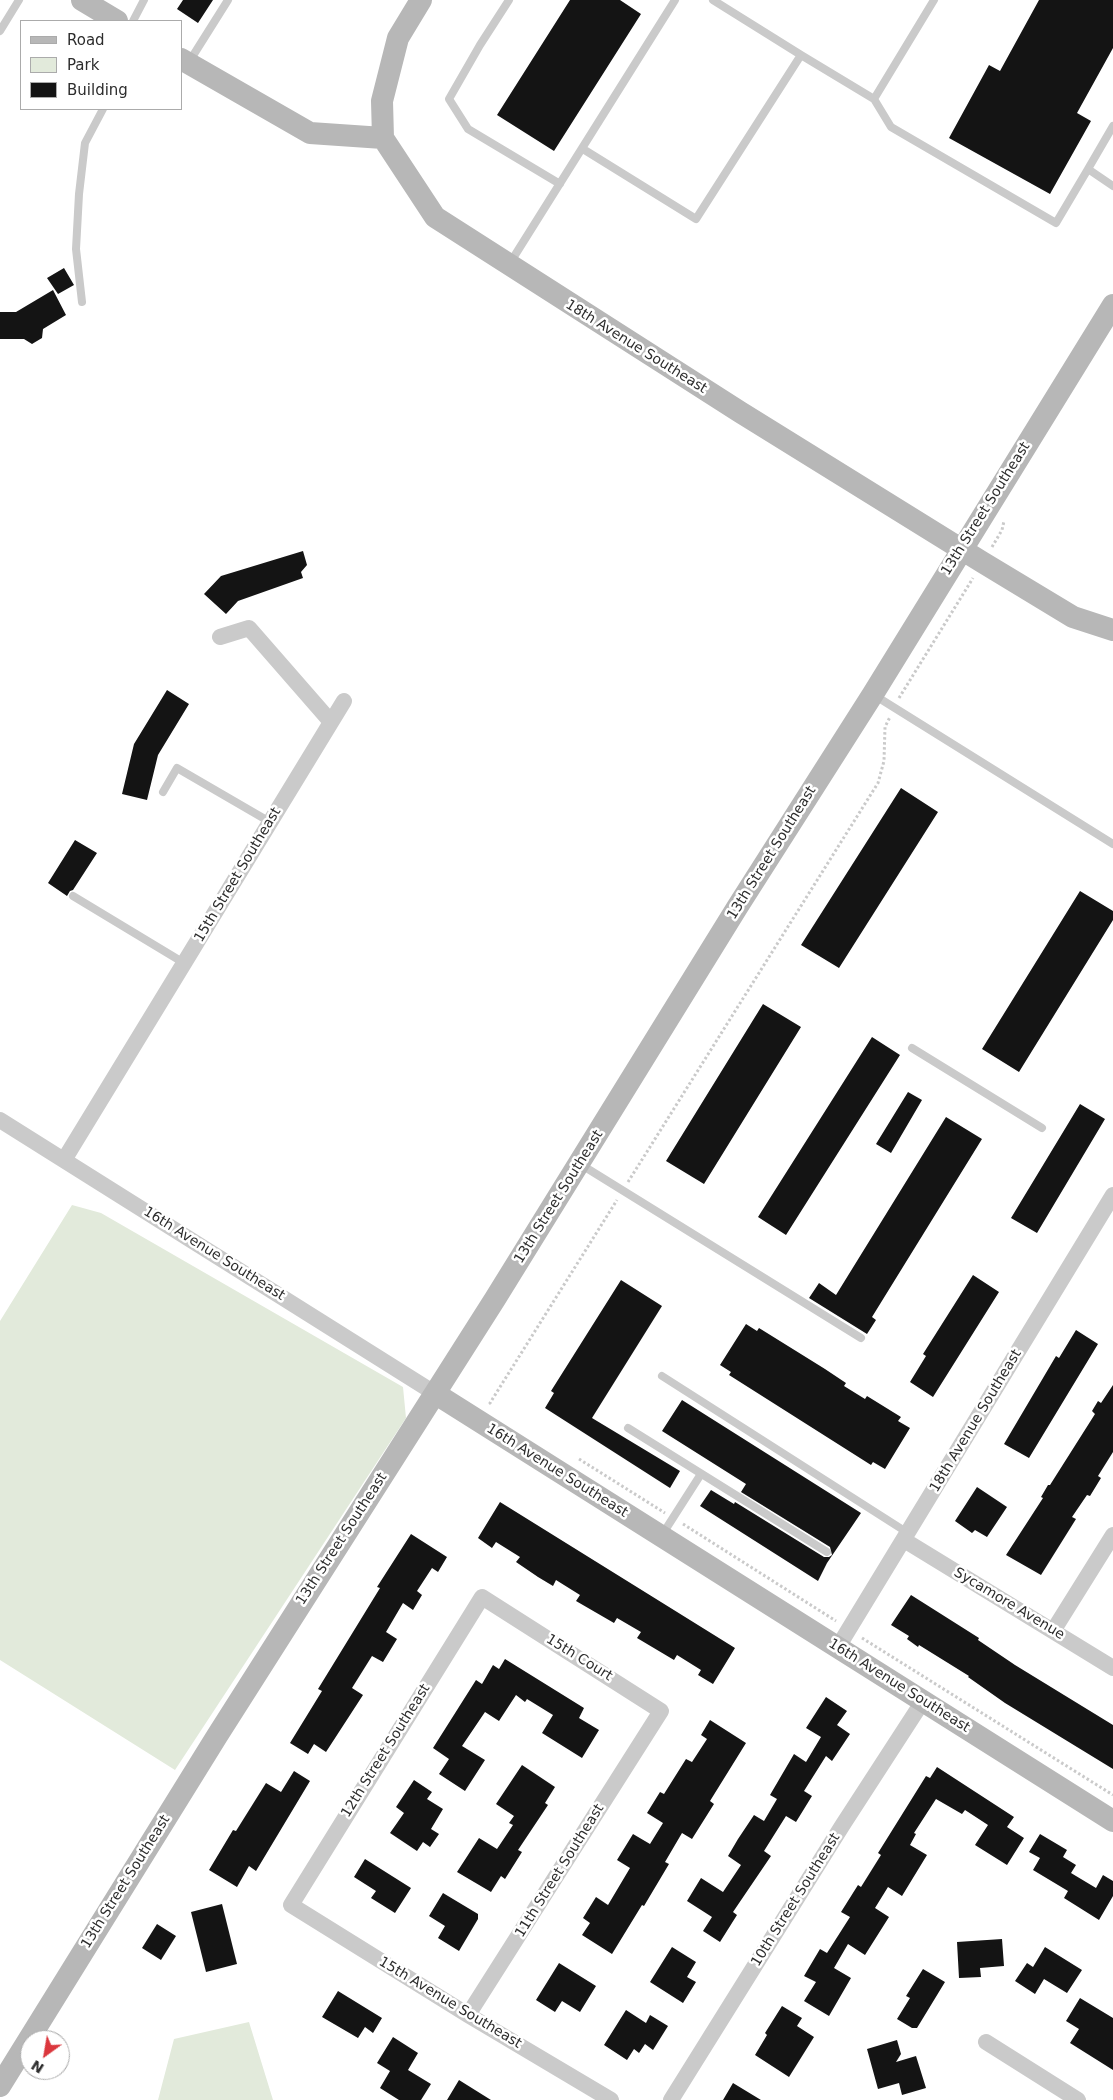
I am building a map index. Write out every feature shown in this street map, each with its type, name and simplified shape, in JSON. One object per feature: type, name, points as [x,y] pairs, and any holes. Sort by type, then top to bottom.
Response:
[{"type":"street","points":[[82,0],[115,20]]},
{"type":"street","points":[[185,61],[310,133],[384,138],[382,100],[398,38],[421,0]]},
{"type":"street","name":"18th Avenue Southeast","points":[[384,138],[435,217],[508,266],[961,549],[1073,617],[1113,630]]},
{"type":"street","name":"13th Street Southeast","points":[[0,2086],[196,1770],[436,1394],[738,906],[873,694],[1113,305]]},
{"type":"street","points":[[220,637],[249,628],[331,722]]},
{"type":"street","name":"15th Street Southeast","points":[[64,1160],[344,702]]},
{"type":"street","name":"16th Avenue Southeast","points":[[0,1120],[661,1537],[843,1638],[923,1701],[1113,1821]]},
{"type":"street","name":"18th Avenue Southeast","points":[[843,1638],[1113,1195]]},
{"type":"street","points":[[1053,1631],[1113,1535]]},
{"type":"street","name":"Sycamore Avenue","points":[[906,1536],[1113,1668]]},
{"type":"street","name":"15th Court","points":[[482,1597],[662,1710],[652,1726]]},
{"type":"street","name":"12th Street Southeast","points":[[291,1905],[482,1597]]},
{"type":"street","name":"10th Street Southeast","points":[[672,2100],[842,1826],[923,1701]]},
{"type":"street","name":"11th Street Southeast","points":[[468,2015],[652,1726]]},
{"type":"street","name":"15th Avenue Southeast","points":[[291,1905],[468,2015],[611,2100]]},
{"type":"street","points":[[986,2042],[1078,2100]]},
{"type":"lane","points":[[0,31],[19,0]]},
{"type":"lane","points":[[134,20],[144,0]]},
{"type":"lane","points":[[185,61],[228,0]]},
{"type":"lane","points":[[509,0],[449,99],[468,129],[560,184]]},
{"type":"lane","points":[[508,266],[675,0]]},
{"type":"lane","points":[[713,0],[874,99],[891,127],[1056,223],[1113,126]]},
{"type":"lane","points":[[874,99],[934,0]]},
{"type":"lane","points":[[583,149],[696,219],[801,55]]},
{"type":"lane","points":[[82,302],[76,249],[79,194],[85,143],[103,110]]},
{"type":"lane","points":[[1088,169],[1113,186]]},
{"type":"lane","points":[[873,694],[1113,844]]},
{"type":"lane","points":[[163,792],[177,768],[270,822]]},
{"type":"lane","points":[[73,896],[184,963]]},
{"type":"lane","points":[[912,1048],[1042,1128]]},
{"type":"lane","points":[[579,1164],[861,1338]]},
{"type":"lane","points":[[662,1376],[906,1536]]},
{"type":"lane","points":[[628,1428],[827,1552]]},
{"type":"lane","points":[[661,1537],[701,1474]]},
{"type":"path","points":[[498,1408],[490,1403],[878,783],[884,761],[885,727],[894,708],[964,592]]},
{"type":"path","points":[[573,1455],[673,1518],[843,1638],[1113,1795]]},
{"type":"green space","points":[[72,1205],[101,1213],[403,1387],[406,1418],[175,1770],[0,1660],[0,1321]]},
{"type":"green space","points":[[249,2022],[273,2100],[158,2100],[174,2039]]},
{"type":"building","points":[[183,0],[213,0],[198,23],[177,9]]},
{"type":"building","points":[[570,0],[620,0],[641,14],[554,151],[497,115]]},
{"type":"building","points":[[1039,0],[1113,0],[1113,48],[1077,113],[1091,121],[1050,194],[949,138],[989,65],[1000,71]]},
{"type":"building","points":[[64,268],[74,285],[58,294],[47,278]]},
{"type":"building","points":[[53,290],[66,315],[43,329],[42,338],[32,344],[24,339],[0,339],[0,312],[16,312]]},
{"type":"building","points":[[303,551],[307,565],[301,572],[303,578],[238,601],[226,614],[204,594],[221,576]]},
{"type":"building","points":[[167,690],[189,704],[158,755],[147,800],[122,794],[134,744]]},
{"type":"building","points":[[901,788],[938,812],[839,968],[801,945]]},
{"type":"building","points":[[75,840],[97,853],[67,896],[48,883]]},
{"type":"building","points":[[1080,891],[1113,911],[1113,920],[1019,1072],[982,1049]]},
{"type":"building","points":[[763,1004],[801,1027],[704,1184],[666,1161]]},
{"type":"building","points":[[872,1037],[900,1055],[786,1235],[758,1217]]},
{"type":"building","points":[[908,1092],[922,1100],[891,1153],[876,1144]]},
{"type":"building","points":[[1080,1104],[1105,1119],[1037,1233],[1011,1218]]},
{"type":"building","points":[[946,1117],[982,1139],[872,1317],[876,1320],[867,1334],[809,1298],[819,1283],[836,1295]]},
{"type":"building","points":[[973,1275],[999,1292],[933,1397],[910,1382],[926,1356],[923,1354]]},
{"type":"building","points":[[621,1280],[662,1306],[592,1418],[680,1471],[670,1488],[545,1408],[554,1393],[551,1391]]},
{"type":"building","points":[[746,1324],[757,1331],[759,1328],[846,1383],[844,1386],[865,1399],[867,1396],[901,1417],[898,1421],[910,1428],[885,1469],[873,1462],[871,1465],[729,1375],[731,1372],[720,1365]]},
{"type":"building","points":[[1076,1330],[1098,1344],[1029,1458],[1004,1444],[1056,1356],[1059,1358]]},
{"type":"building","points":[[1113,1385],[1113,1452],[1098,1476],[1101,1478],[1090,1496],[1087,1495],[1072,1517],[1076,1519],[1041,1575],[1006,1555],[1043,1498],[1041,1497],[1048,1485],[1050,1485],[1095,1414],[1092,1411],[1098,1401],[1101,1403]]},
{"type":"building","points":[[682,1400],[861,1513],[827,1563],[818,1581],[700,1506],[711,1490],[734,1504],[735,1502],[824,1557],[832,1555],[830,1547],[741,1492],[746,1484],[662,1431]]},
{"type":"building","points":[[977,1487],[1007,1507],[987,1537],[975,1530],[972,1533],[955,1521]]},
{"type":"building","points":[[500,1502],[735,1648],[713,1684],[698,1675],[701,1670],[677,1655],[674,1660],[637,1638],[641,1632],[617,1618],[614,1623],[576,1601],[580,1595],[556,1580],[553,1586],[516,1562],[520,1557],[496,1542],[492,1548],[478,1538]]},
{"type":"building","points":[[411,1534],[447,1557],[438,1572],[432,1568],[417,1591],[422,1595],[413,1610],[403,1603],[386,1632],[397,1639],[383,1662],[372,1656],[352,1688],[363,1695],[326,1752],[314,1744],[308,1754],[290,1743],[322,1691],[318,1689],[380,1588],[377,1587]]},
{"type":"building","points":[[911,1595],[979,1638],[978,1640],[1015,1665],[1113,1725],[1113,1769],[1005,1703],[969,1676],[907,1639],[909,1636],[891,1625]]},
{"type":"building","points":[[505,1659],[584,1708],[579,1718],[599,1730],[582,1758],[542,1733],[553,1715],[527,1699],[525,1702],[516,1695],[499,1721],[485,1712],[462,1746],[485,1760],[465,1791],[439,1774],[449,1759],[433,1748],[476,1680],[482,1684],[493,1665],[499,1669]]},
{"type":"building","points":[[826,1697],[847,1711],[837,1725],[850,1734],[832,1761],[826,1756],[804,1791],[812,1796],[796,1822],[786,1816],[764,1851],[771,1856],[733,1912],[737,1915],[720,1942],[703,1931],[712,1917],[687,1901],[701,1878],[723,1892],[741,1865],[728,1856],[738,1839],[754,1815],[764,1821],[777,1799],[770,1795],[794,1754],[806,1762],[821,1737],[806,1728]]},
{"type":"building","points":[[710,1720],[746,1743],[710,1801],[714,1804],[692,1839],[682,1833],[665,1862],[669,1864],[612,1954],[582,1935],[590,1923],[583,1918],[596,1897],[608,1905],[630,1868],[617,1860],[633,1834],[650,1844],[663,1823],[647,1813],[660,1792],[664,1794],[686,1759],[692,1762],[707,1739],[701,1735]]},
{"type":"building","points":[[522,1765],[555,1787],[545,1803],[548,1805],[518,1850],[522,1852],[505,1879],[501,1876],[491,1892],[457,1872],[479,1838],[497,1849],[513,1825],[509,1823],[514,1816],[496,1804]]},
{"type":"building","points":[[937,1767],[1014,1817],[1007,1827],[1024,1838],[1007,1865],[975,1845],[988,1825],[965,1810],[962,1814],[936,1799],[914,1833],[916,1834],[910,1845],[927,1855],[902,1896],[888,1887],[875,1908],[889,1917],[865,1955],[848,1944],[834,1968],[851,1978],[829,2016],[804,2001],[816,1982],[804,1976],[820,1949],[827,1953],[850,1917],[841,1912],[858,1885],[861,1887],[881,1855],[878,1853],[926,1776],[930,1778]]},
{"type":"building","points":[[294,1771],[310,1781],[256,1871],[249,1866],[237,1887],[209,1870],[233,1830],[236,1831],[266,1783],[281,1792]]},
{"type":"building","points":[[414,1780],[432,1792],[427,1799],[443,1809],[431,1829],[439,1834],[430,1847],[423,1842],[417,1851],[390,1833],[404,1813],[396,1807]]},
{"type":"building","points":[[1040,1834],[1067,1850],[1063,1857],[1076,1865],[1071,1873],[1096,1888],[1103,1875],[1113,1881],[1113,1896],[1099,1920],[1064,1898],[1068,1891],[1033,1870],[1040,1858],[1029,1852]]},
{"type":"building","points":[[365,1859],[411,1888],[395,1913],[371,1898],[376,1891],[354,1877]]},
{"type":"building","points":[[443,1893],[478,1914],[478,1919],[459,1951],[438,1938],[445,1926],[429,1916]]},
{"type":"building","points":[[222,1904],[237,1964],[206,1972],[191,1912]]},
{"type":"building","points":[[157,1924],[176,1936],[161,1960],[142,1948]]},
{"type":"building","points":[[1002,1939],[1004,1966],[980,1968],[981,1977],[959,1978],[957,1942]]},
{"type":"building","points":[[672,1947],[696,1962],[687,1977],[696,1982],[683,2003],[650,1982]]},
{"type":"building","points":[[1045,1947],[1082,1970],[1067,1993],[1044,1979],[1035,1994],[1015,1981],[1027,1963],[1033,1967]]},
{"type":"building","points":[[559,1963],[596,1986],[580,2012],[562,2001],[555,2012],[536,2000]]},
{"type":"building","points":[[923,1969],[945,1982],[917,2028],[912,2028],[897,2019],[910,1998],[906,1996]]},
{"type":"building","points":[[338,1991],[382,2018],[373,2033],[365,2027],[358,2038],[322,2017]]},
{"type":"building","points":[[1080,1998],[1113,2018],[1113,2070],[1070,2043],[1079,2029],[1066,2021]]},
{"type":"building","points":[[782,2006],[802,2018],[797,2026],[814,2037],[789,2077],[755,2055],[767,2035],[765,2033]]},
{"type":"building","points":[[626,2010],[646,2023],[650,2015],[668,2026],[653,2050],[645,2044],[639,2053],[634,2049],[627,2060],[604,2045]]},
{"type":"building","points":[[393,2037],[418,2053],[408,2070],[431,2084],[421,2100],[399,2100],[380,2088],[390,2071],[377,2063]]},
{"type":"building","points":[[897,2040],[901,2054],[896,2062],[916,2056],[926,2088],[902,2095],[899,2083],[878,2089],[867,2049]]},
{"type":"building","points":[[459,2080],[491,2100],[447,2100]]},
{"type":"building","points":[[733,2083],[761,2100],[723,2100]]}]
